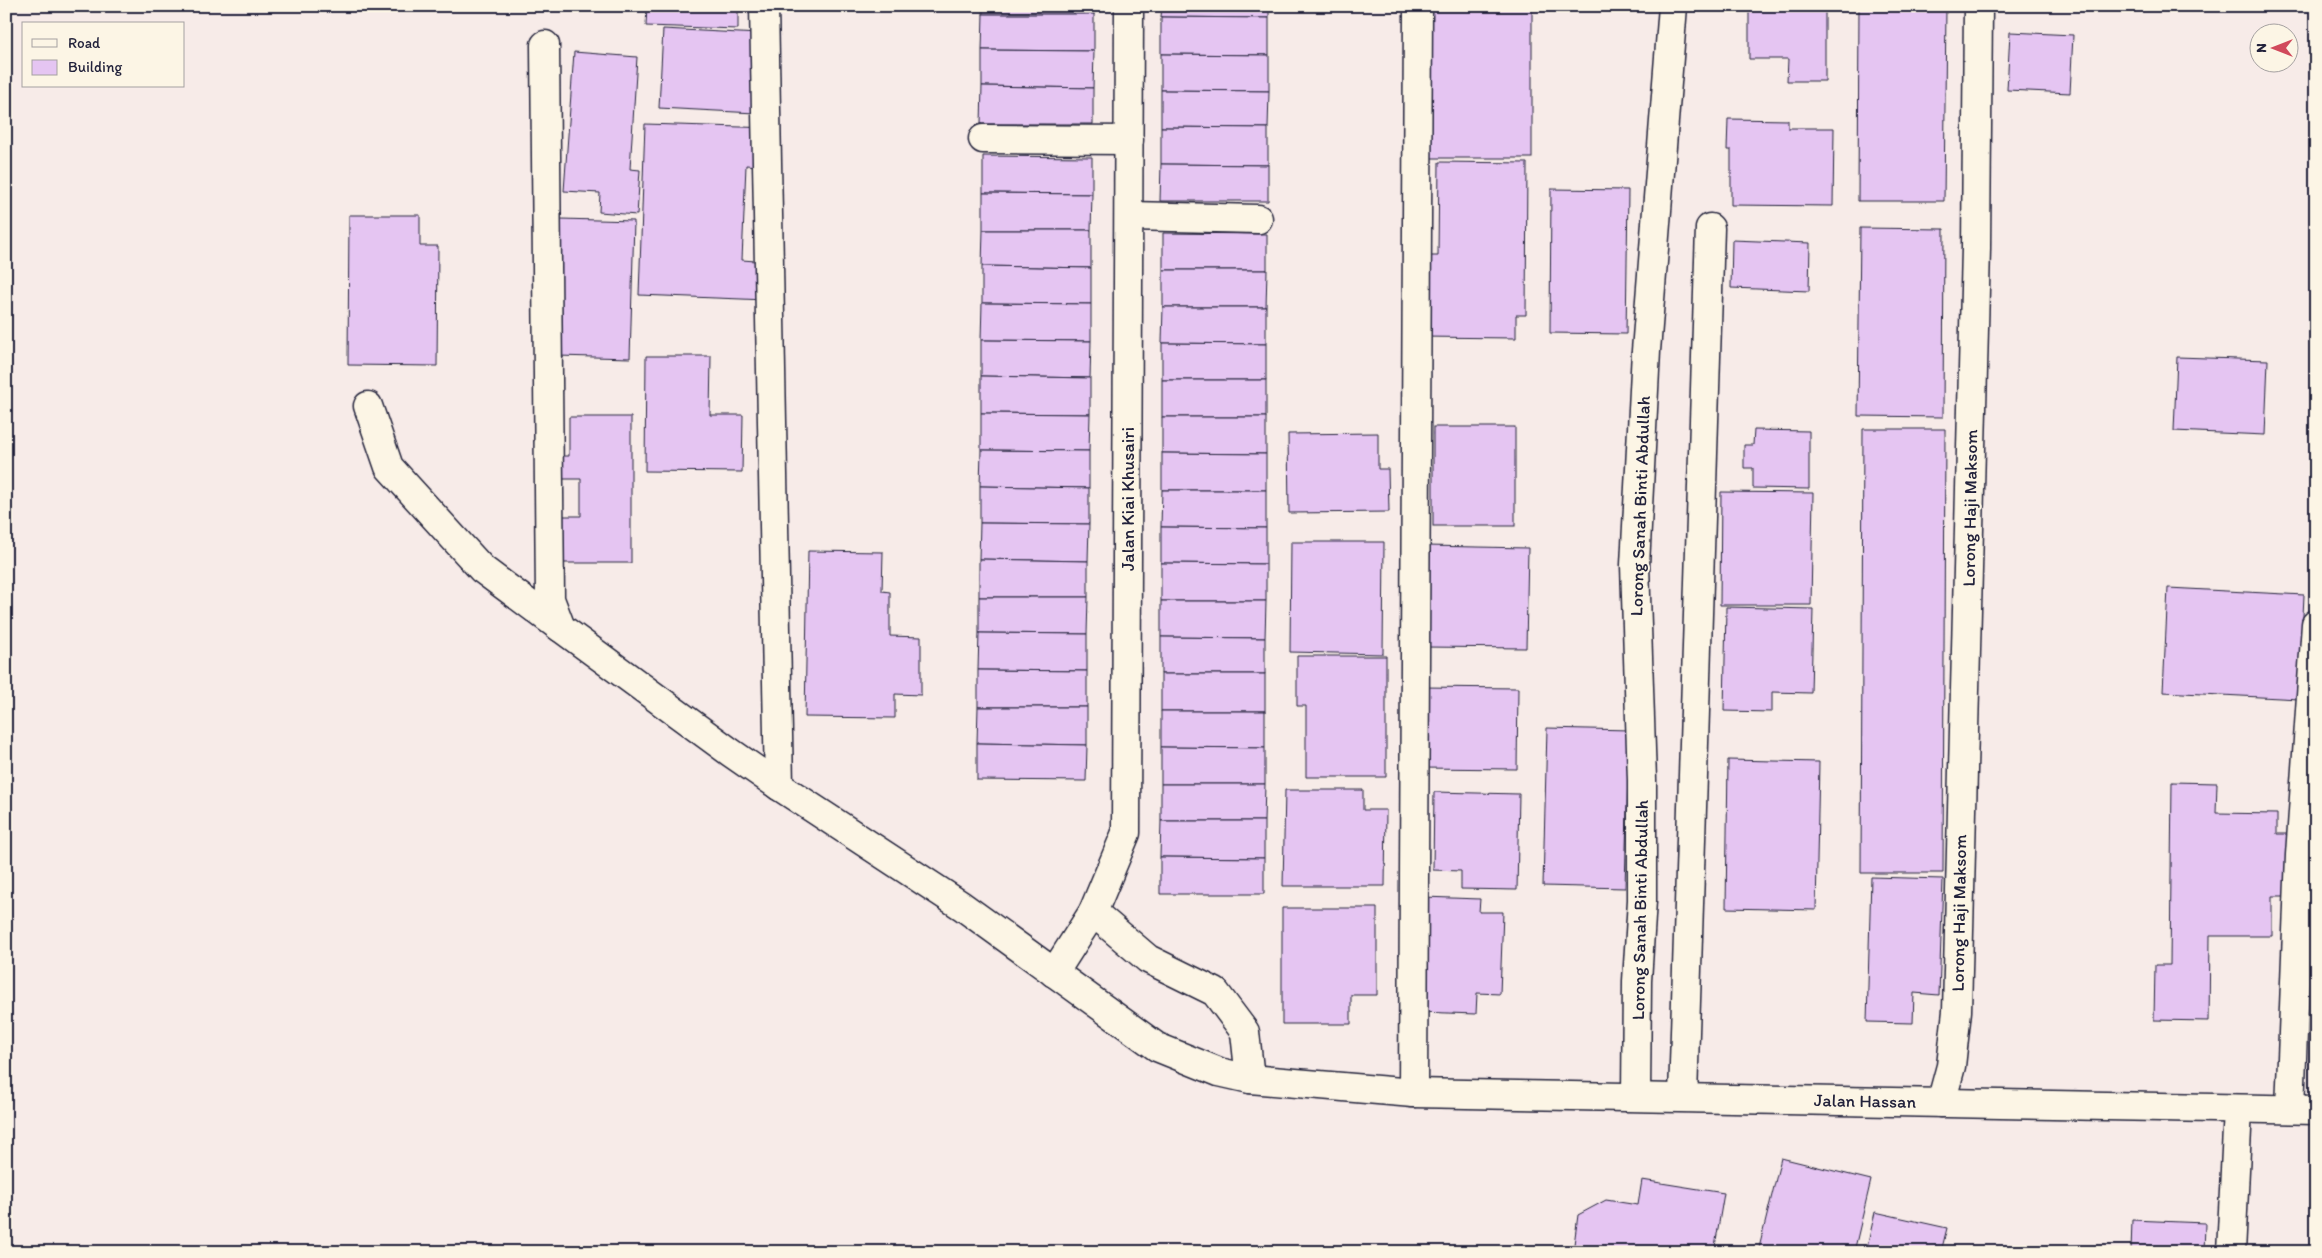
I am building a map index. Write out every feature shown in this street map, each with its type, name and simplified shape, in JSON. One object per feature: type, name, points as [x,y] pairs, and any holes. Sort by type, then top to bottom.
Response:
[{"type":"street","points":[[764,6],[779,786]]},
{"type":"street","name":"Jalan Kiai Khusairi","points":[[1054,973],[1093,912],[1126,833],[1130,216],[1129,6]]},
{"type":"street","points":[[1414,1093],[1418,6]]},
{"type":"street","name":"Lorong Sanah Binti Abdullah","points":[[1636,1096],[1637,981],[1642,900],[1642,780],[1635,565],[1646,351],[1673,6]]},
{"type":"street","name":"Lorong Haji Maksom","points":[[1941,1103],[1951,1066],[1956,1010],[1976,248],[1978,6]]},
{"type":"street","points":[[545,45],[550,599],[561,628]]},
{"type":"street","points":[[983,139],[1129,140]]},
{"type":"street","points":[[1130,216],[1258,219]]},
{"type":"street","points":[[1683,1097],[1710,228]]},
{"type":"street","name":"Jalan Hassan","points":[[368,406],[389,467],[482,569],[779,786],[962,906],[1157,1047],[1219,1072],[1250,1079],[1414,1093],[2303,1110]]},
{"type":"street","points":[[2303,1110],[2292,1070],[2293,1017],[2300,855],[2316,624]]},
{"type":"street","points":[[1093,912],[1148,959],[1216,992],[1245,1032],[1250,1079]]},
{"type":"street","points":[[2231,1252],[2238,1109]]},
{"type":"building","points":[[647,6],[738,6],[738,29],[646,26]]},
{"type":"building","points":[[983,6],[1094,6],[1094,14],[983,14]]},
{"type":"building","points":[[1162,6],[1269,6],[1269,18],[1161,17]]},
{"type":"building","points":[[1420,6],[1532,6],[1532,158],[1420,158]]},
{"type":"building","points":[[1749,6],[1825,6],[1825,81],[1787,81],[1788,59],[1749,59]]},
{"type":"building","points":[[1859,6],[1946,6],[1944,201],[1858,201]]},
{"type":"building","points":[[983,14],[1094,14],[1094,51],[982,50]]},
{"type":"building","points":[[1161,17],[1269,18],[1269,55],[1161,54]]},
{"type":"building","points":[[663,29],[778,35],[774,114],[659,108]]},
{"type":"building","points":[[2010,32],[2073,35],[2070,93],[2007,90]]},
{"type":"building","points":[[982,50],[1094,51],[1093,88],[982,86]]},
{"type":"building","points":[[574,52],[637,57],[630,169],[640,170],[637,215],[599,212],[600,193],[564,191]]},
{"type":"building","points":[[1161,54],[1269,55],[1269,91],[1161,90]]},
{"type":"building","points":[[982,86],[1093,88],[1093,124],[981,124]]},
{"type":"building","points":[[1161,90],[1269,91],[1268,128],[1161,127]]},
{"type":"building","points":[[1728,119],[1788,120],[1788,128],[1834,128],[1833,206],[1731,205],[1731,150],[1727,150]]},
{"type":"building","points":[[645,124],[772,128],[770,167],[746,165],[742,260],[769,262],[767,300],[639,295]]},
{"type":"building","points":[[1161,127],[1268,128],[1268,165],[1161,164]]},
{"type":"building","points":[[983,156],[1092,157],[1092,194],[983,193]]},
{"type":"building","points":[[1439,162],[1527,163],[1526,315],[1516,315],[1516,338],[1421,337],[1421,256],[1438,256]]},
{"type":"building","points":[[1161,164],[1268,165],[1268,201],[1160,201]]},
{"type":"building","points":[[1551,189],[1628,190],[1626,334],[1550,333]]},
{"type":"building","points":[[983,193],[1092,194],[1091,230],[983,230]]},
{"type":"building","points":[[349,215],[420,215],[420,246],[438,246],[437,366],[348,365]]},
{"type":"building","points":[[561,219],[634,221],[630,358],[558,356]]},
{"type":"building","points":[[1860,228],[1944,229],[1943,417],[1858,416]]},
{"type":"building","points":[[983,230],[1091,230],[1091,268],[982,266]]},
{"type":"building","points":[[1163,233],[1267,234],[1267,270],[1163,270]]},
{"type":"building","points":[[1732,240],[1810,243],[1809,291],[1731,288]]},
{"type":"building","points":[[982,266],[1091,268],[1091,304],[982,303]]},
{"type":"building","points":[[1163,270],[1267,270],[1266,307],[1163,307]]},
{"type":"building","points":[[982,303],[1091,304],[1091,341],[981,340]]},
{"type":"building","points":[[1163,307],[1266,307],[1266,344],[1162,343]]},
{"type":"building","points":[[981,340],[1091,341],[1090,378],[981,376]]},
{"type":"building","points":[[1162,343],[1266,344],[1266,380],[1162,380]]},
{"type":"building","points":[[646,356],[711,356],[710,415],[743,415],[742,472],[645,471]]},
{"type":"building","points":[[2177,357],[2268,360],[2265,435],[2174,431]]},
{"type":"building","points":[[981,376],[1090,378],[1090,414],[981,413]]},
{"type":"building","points":[[1162,380],[1266,380],[1266,417],[1162,417]]},
{"type":"building","points":[[981,413],[1090,414],[1089,451],[981,450]]},
{"type":"building","points":[[569,417],[631,417],[631,563],[563,563],[563,516],[581,516],[581,479],[563,479],[563,456],[569,456]]},
{"type":"building","points":[[1162,417],[1266,417],[1266,454],[1162,453]]},
{"type":"building","points":[[1433,427],[1515,427],[1515,526],[1433,526]]},
{"type":"building","points":[[1863,429],[1945,429],[1943,873],[1861,873]]},
{"type":"building","points":[[1754,430],[1809,431],[1809,489],[1753,488],[1753,468],[1744,468],[1744,445],[1753,445]]},
{"type":"building","points":[[1378,433],[1378,469],[1388,469],[1389,512],[1289,513],[1288,434]]},
{"type":"building","points":[[981,450],[1089,451],[1089,488],[980,486]]},
{"type":"building","points":[[1162,453],[1266,454],[1266,490],[1162,490]]},
{"type":"building","points":[[980,486],[1089,488],[1089,524],[980,523]]},
{"type":"building","points":[[1162,490],[1266,490],[1266,528],[1161,527]]},
{"type":"building","points":[[1721,492],[1813,493],[1811,605],[1720,605]]},
{"type":"building","points":[[980,523],[1089,524],[1088,561],[979,559]]},
{"type":"building","points":[[1161,527],[1266,528],[1266,564],[1161,563]]},
{"type":"building","points":[[1291,542],[1384,542],[1383,654],[1290,652]]},
{"type":"building","points":[[1426,546],[1528,548],[1526,648],[1425,647]]},
{"type":"building","points":[[808,551],[883,552],[882,591],[890,592],[890,636],[921,637],[921,695],[895,694],[895,718],[805,717]]},
{"type":"building","points":[[979,559],[1088,561],[1088,597],[979,597]]},
{"type":"building","points":[[1161,563],[1266,564],[1266,601],[1161,601]]},
{"type":"building","points":[[2168,588],[2304,595],[2299,699],[2163,692]]},
{"type":"building","points":[[979,597],[1088,597],[1087,634],[979,633]]},
{"type":"building","points":[[1161,601],[1266,601],[1265,638],[1161,637]]},
{"type":"building","points":[[1726,607],[1813,609],[1811,693],[1772,692],[1772,712],[1724,711]]},
{"type":"building","points":[[979,633],[1087,634],[1087,671],[978,670]]},
{"type":"building","points":[[1161,637],[1265,638],[1265,674],[1161,674]]},
{"type":"building","points":[[1297,656],[1386,656],[1386,777],[1306,777],[1306,706],[1297,706]]},
{"type":"building","points":[[978,670],[1087,671],[1087,707],[978,707]]},
{"type":"building","points":[[1161,674],[1265,674],[1265,711],[1161,711]]},
{"type":"building","points":[[1422,687],[1518,688],[1517,769],[1421,768]]},
{"type":"building","points":[[978,707],[1087,707],[1087,745],[977,743]]},
{"type":"building","points":[[1161,711],[1265,711],[1265,748],[1161,747]]},
{"type":"building","points":[[1547,728],[1629,730],[1625,888],[1543,886]]},
{"type":"building","points":[[977,743],[1087,745],[1086,781],[977,780]]},
{"type":"building","points":[[1161,747],[1265,748],[1265,784],[1161,784]]},
{"type":"building","points":[[1728,760],[1819,762],[1816,910],[1726,908]]},
{"type":"building","points":[[2172,782],[2217,783],[2216,813],[2277,814],[2277,834],[2288,834],[2287,896],[2272,896],[2272,936],[2210,936],[2209,1021],[2154,1020],[2155,965],[2170,965]]},
{"type":"building","points":[[1161,784],[1265,784],[1264,821],[1161,821]]},
{"type":"building","points":[[1285,790],[1363,790],[1363,810],[1386,810],[1385,886],[1283,886]]},
{"type":"building","points":[[1434,792],[1519,794],[1517,890],[1461,889],[1461,871],[1433,870]]},
{"type":"building","points":[[1161,821],[1264,821],[1264,858],[1160,857]]},
{"type":"building","points":[[1160,857],[1264,858],[1264,894],[1160,894]]},
{"type":"building","points":[[1871,877],[1943,879],[1939,995],[1914,993],[1913,1023],[1867,1022]]},
{"type":"building","points":[[1423,897],[1480,899],[1479,912],[1503,912],[1500,994],[1477,993],[1476,1014],[1419,1012]]},
{"type":"building","points":[[1282,908],[1377,908],[1377,995],[1351,995],[1351,1024],[1282,1024]]},
{"type":"building","points":[[1781,1158],[1871,1180],[1854,1252],[1758,1252]]},
{"type":"building","points":[[1642,1180],[1724,1193],[1714,1252],[1573,1252],[1578,1215],[1606,1200],[1638,1205]]},
{"type":"building","points":[[1875,1212],[1947,1228],[1941,1252],[1866,1252]]},
{"type":"building","points":[[2132,1220],[2205,1223],[2204,1252],[2131,1252]]}]
